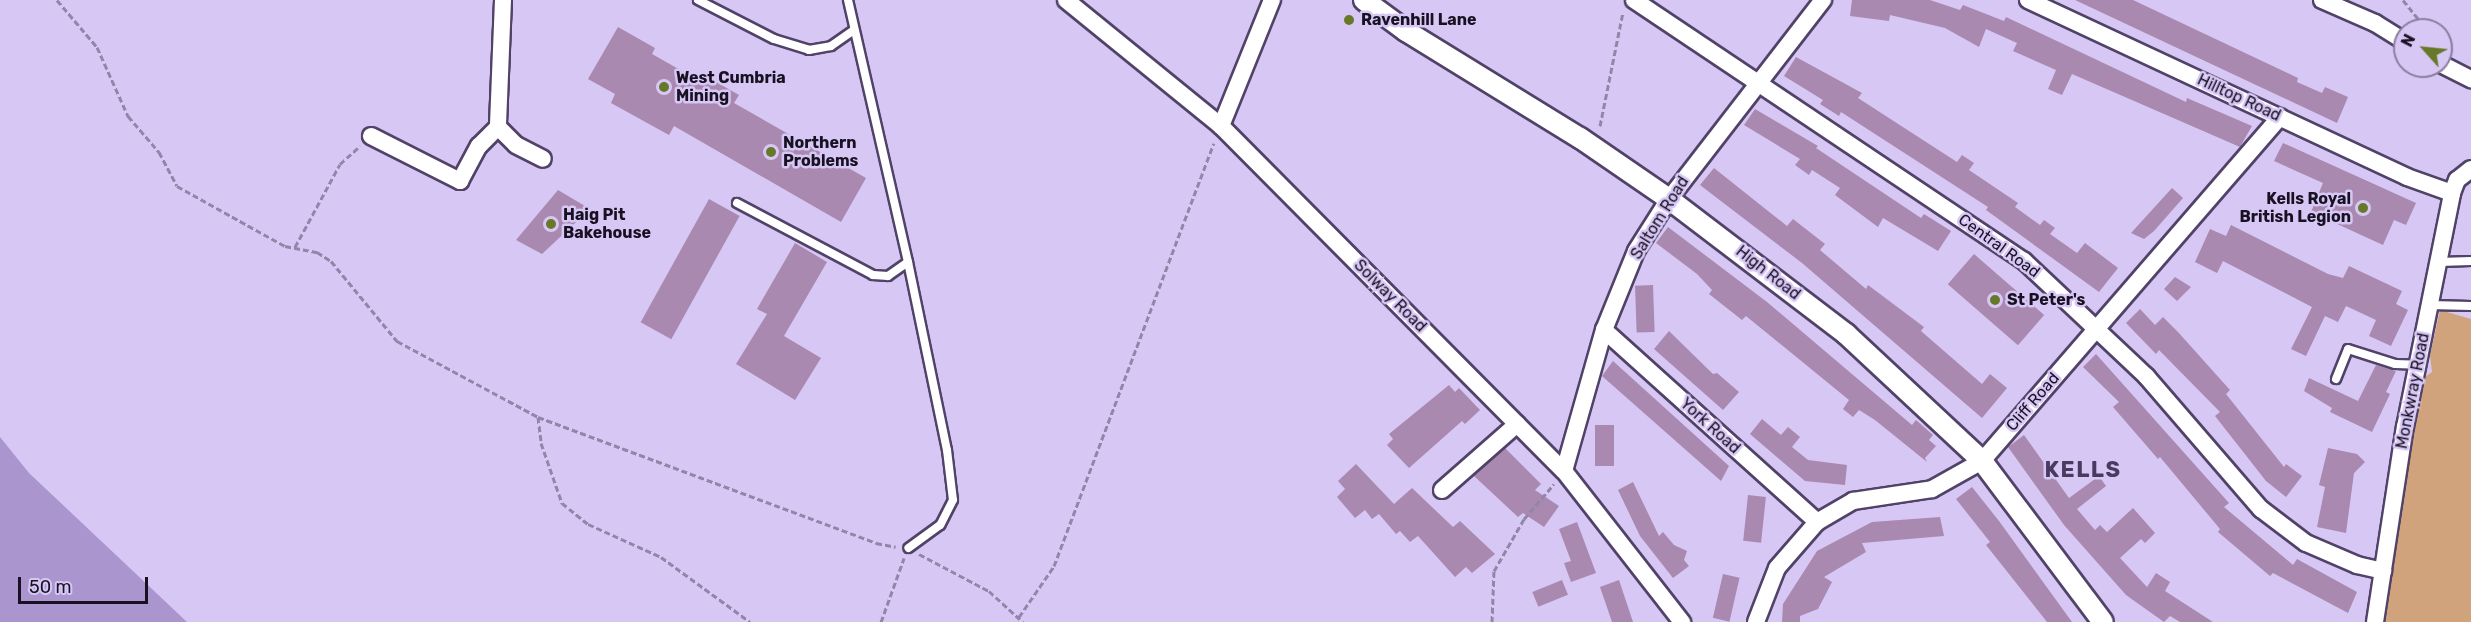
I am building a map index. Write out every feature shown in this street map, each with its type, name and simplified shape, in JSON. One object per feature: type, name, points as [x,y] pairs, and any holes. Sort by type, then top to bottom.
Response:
[{"type":"street","points":[[371,136],[460,181],[479,146],[498,127],[503,0]]},
{"type":"street","name":"Solway Road","points":[[1066,0],[1221,126],[1564,471],[1682,622]]},
{"type":"street","points":[[1221,126],[1272,0]]},
{"type":"street","name":"High Road","points":[[1364,0],[1406,31],[1580,138],[1669,199],[1846,334],[1982,461],[2103,622]]},
{"type":"street","name":"Saltom Road","points":[[1564,471],[1604,330],[1636,251],[1669,199],[1822,0]]},
{"type":"street","name":"Hilltop Road","points":[[2028,0],[2407,177],[2452,193]]},
{"type":"street","points":[[2322,0],[2375,23],[2393,34]]},
{"type":"street","name":"Central Road","points":[[1629,5],[1758,82],[2024,261],[2098,327],[2190,423],[2261,509],[2306,543],[2357,565],[2383,571]]},
{"type":"street","points":[[2453,70],[2471,78]]},
{"type":"street","name":"Cliff Road","points":[[1756,622],[1776,568],[1817,522],[1853,501],[1932,489],[1982,461],[2280,117]]},
{"type":"street","points":[[498,127],[516,145],[543,159]]},
{"type":"street","name":"Monkwray Road","points":[[2375,622],[2418,365],[2452,193],[2457,180],[2471,169]]},
{"type":"street","name":"York Road","points":[[1604,330],[1817,522]]},
{"type":"street","points":[[1442,490],[1517,424]]},
{"type":"lane","points":[[698,0],[774,39],[809,50],[831,46],[854,30]]},
{"type":"lane","points":[[848,0],[908,262],[947,450],[953,500],[940,525],[908,548]]},
{"type":"lane","points":[[737,203],[873,275],[888,276],[908,262]]},
{"type":"lane","points":[[2439,262],[2471,261]]},
{"type":"lane","points":[[2430,305],[2471,306]]},
{"type":"lane","points":[[2336,379],[2348,349],[2395,364],[2418,365]]},
{"type":"path","points":[[57,0],[97,47],[128,116],[159,152],[177,186],[285,246],[295,247],[331,261],[397,341],[509,405],[538,417],[876,543],[908,548],[989,591],[1023,622]]},
{"type":"path","points":[[2403,0],[2417,18]]},
{"type":"path","points":[[1600,126],[1629,5]]},
{"type":"path","points":[[1019,617],[1054,566],[1221,126]]},
{"type":"path","points":[[295,247],[340,164],[371,136]]},
{"type":"path","points":[[538,417],[541,443],[562,502],[588,524],[661,557],[750,622]]},
{"type":"path","points":[[1492,622],[1494,571],[1524,519],[1564,471]]},
{"type":"path","points":[[881,622],[908,548]]},
{"type":"shaded area","points":[[2440,310],[2471,319],[2471,622],[2383,622],[2415,427],[2426,376],[2432,372],[2430,356]]},
{"type":"shaded area","points":[[0,437],[29,473],[187,622],[0,622]]},
{"type":"building","points":[[1852,0],[1930,0],[1960,10],[1963,5],[2004,21],[2006,17],[2186,102],[2187,98],[2252,126],[2240,147],[2072,74],[2062,95],[2048,89],[2056,70],[2013,51],[2017,43],[1986,29],[1979,47],[1945,28],[1890,15],[1889,21],[1850,16]]},
{"type":"building","points":[[2075,0],[2133,0],[2298,78],[2297,82],[2322,93],[2325,87],[2348,97],[2337,123]]},
{"type":"building","points":[[618,27],[655,48],[652,54],[698,80],[702,74],[739,95],[734,103],[866,178],[841,222],[674,126],[669,135],[611,103],[615,94],[588,79]]},
{"type":"building","points":[[1796,57],[1862,93],[1858,98],[1957,162],[1962,155],[1974,163],[1969,170],[2018,203],[2015,207],[2040,225],[2044,220],[2055,228],[2050,234],[2077,253],[2085,243],[2118,268],[2099,292],[1986,210],[1988,207],[1841,112],[1839,116],[1820,104],[1823,100],[1784,76]]},
{"type":"building","points":[[1755,109],[1818,146],[1816,148],[1921,218],[1924,214],[1951,231],[1938,251],[1883,218],[1878,227],[1835,195],[1840,188],[1812,170],[1809,175],[1795,165],[1800,159],[1744,125]]},
{"type":"building","name":"Kells Royal British Legion","points":[[2283,143],[2416,203],[2406,225],[2394,220],[2383,245],[2311,212],[2323,183],[2274,161]]},
{"type":"building","points":[[1714,168],[1787,226],[1793,219],[1825,244],[1820,250],[1866,289],[1868,285],[1924,327],[1921,331],[1982,384],[1990,374],[2007,388],[1982,418],[1802,263],[1700,185]]},
{"type":"building","points":[[2172,188],[2183,198],[2154,231],[2144,239],[2131,233]]},
{"type":"building","name":"Haig Pit Bakehouse","points":[[558,190],[590,209],[542,254],[516,240]]},
{"type":"building","points":[[709,199],[740,216],[671,339],[641,322]]},
{"type":"building","points":[[2231,225],[2328,274],[2343,278],[2349,266],[2402,291],[2396,304],[2408,310],[2391,346],[2369,336],[2376,320],[2346,306],[2338,322],[2325,316],[2306,356],[2291,349],[2312,307],[2223,261],[2217,273],[2195,262],[2210,229],[2226,236]]},
{"type":"building","points":[[1668,227],[1767,302],[1912,425],[1916,420],[1933,435],[1929,440],[1936,446],[1925,458],[1927,462],[1859,410],[1853,417],[1843,409],[1849,400],[1746,316],[1742,320],[1709,294],[1712,290],[1697,274],[1656,243]]},
{"type":"building","points":[[795,243],[827,262],[784,336],[821,358],[795,400],[736,364],[767,314],[757,309]]},
{"type":"building","name":"St Peter's","points":[[1974,254],[2044,315],[2018,345],[1948,284]]},
{"type":"building","points":[[2175,277],[2191,287],[2177,301],[2164,289]]},
{"type":"building","points":[[1653,285],[1655,332],[1637,333],[1635,286]]},
{"type":"building","points":[[2140,309],[2155,325],[2163,317],[2178,332],[2230,390],[2226,394],[2284,467],[2286,464],[2302,476],[2286,497],[2266,481],[2215,416],[2220,412],[2159,350],[2156,354],[2126,323]]},
{"type":"building","points":[[1669,331],[1713,374],[1717,373],[1739,392],[1723,410],[1654,349]]},
{"type":"building","points":[[2096,354],[2229,503],[2224,507],[2293,565],[2297,559],[2357,592],[2348,613],[2273,573],[2270,576],[2218,532],[2220,529],[2160,457],[2158,459],[2113,407],[2119,402],[2083,367]]},
{"type":"building","points":[[1613,361],[1729,466],[1721,481],[1602,376]]},
{"type":"building","points":[[2376,365],[2396,371],[2386,392],[2390,394],[2372,432],[2330,412],[2332,408],[2304,391],[2309,378],[2358,401]]},
{"type":"building","points":[[1449,385],[1455,392],[1459,388],[1480,410],[1465,424],[1462,421],[1409,468],[1387,445],[1393,439],[1389,434]]},
{"type":"building","points":[[1762,419],[1781,435],[1788,427],[1800,437],[1792,447],[1808,460],[1847,465],[1845,485],[1805,481],[1750,434]]},
{"type":"building","points":[[1595,425],[1614,425],[1614,466],[1595,466]]},
{"type":"building","points":[[2024,435],[2069,498],[2099,476],[2106,486],[2077,509],[2095,530],[2100,525],[2107,532],[2133,508],[2155,533],[2145,543],[2141,539],[2120,558],[2147,587],[2156,573],[2170,582],[2165,591],[2213,622],[2180,622],[2170,616],[2164,622],[2126,595],[2064,525],[2008,447]]},
{"type":"building","points":[[1505,448],[1541,484],[1535,490],[1559,506],[1544,527],[1523,513],[1518,517],[1474,476]]},
{"type":"building","points":[[2328,448],[2357,454],[2365,462],[2354,473],[2346,533],[2317,527],[2325,487],[2319,485]]},
{"type":"building","points":[[1356,464],[1394,504],[1412,488],[1453,527],[1460,521],[1495,554],[1472,573],[1466,567],[1455,577],[1418,536],[1410,542],[1400,531],[1396,534],[1379,514],[1372,519],[1365,510],[1355,518],[1337,497],[1345,489],[1338,481]]},
{"type":"building","points":[[1633,482],[1659,536],[1663,532],[1674,545],[1687,551],[1684,560],[1689,566],[1673,578],[1640,536],[1618,490]]},
{"type":"building","points":[[1972,487],[2072,622],[2047,622],[1986,545],[1990,542],[1956,499]]},
{"type":"building","points":[[1748,495],[1766,497],[1761,543],[1743,541]]},
{"type":"building","points":[[1940,517],[1944,536],[1862,543],[1866,552],[1824,577],[1832,582],[1818,609],[1800,616],[1800,622],[1782,622],[1783,604],[1817,551],[1872,522]]},
{"type":"building","points":[[1577,522],[1596,573],[1571,582],[1564,563],[1571,561],[1559,529]]},
{"type":"building","points":[[1723,574],[1740,578],[1729,622],[1713,618]]},
{"type":"building","points":[[1562,580],[1568,595],[1538,607],[1532,592]]},
{"type":"building","points":[[1619,580],[1633,622],[1612,622],[1600,587]]},
{"type":"place","name":"Ravenhill Lane","points":[[1349,20]]},
{"type":"place","name":"West Cumbria Mining","points":[[664,87]]},
{"type":"place","name":"Northern Problems","points":[[771,152]]},
{"type":"place","name":"Kells Royal British Legion","points":[[2363,208]]},
{"type":"place","name":"Haig Pit Bakehouse","points":[[551,224]]},
{"type":"place","name":"St Peter's","points":[[1995,300]]},
{"type":"district","name":"KELLS","points":[[2083,470]]}]
